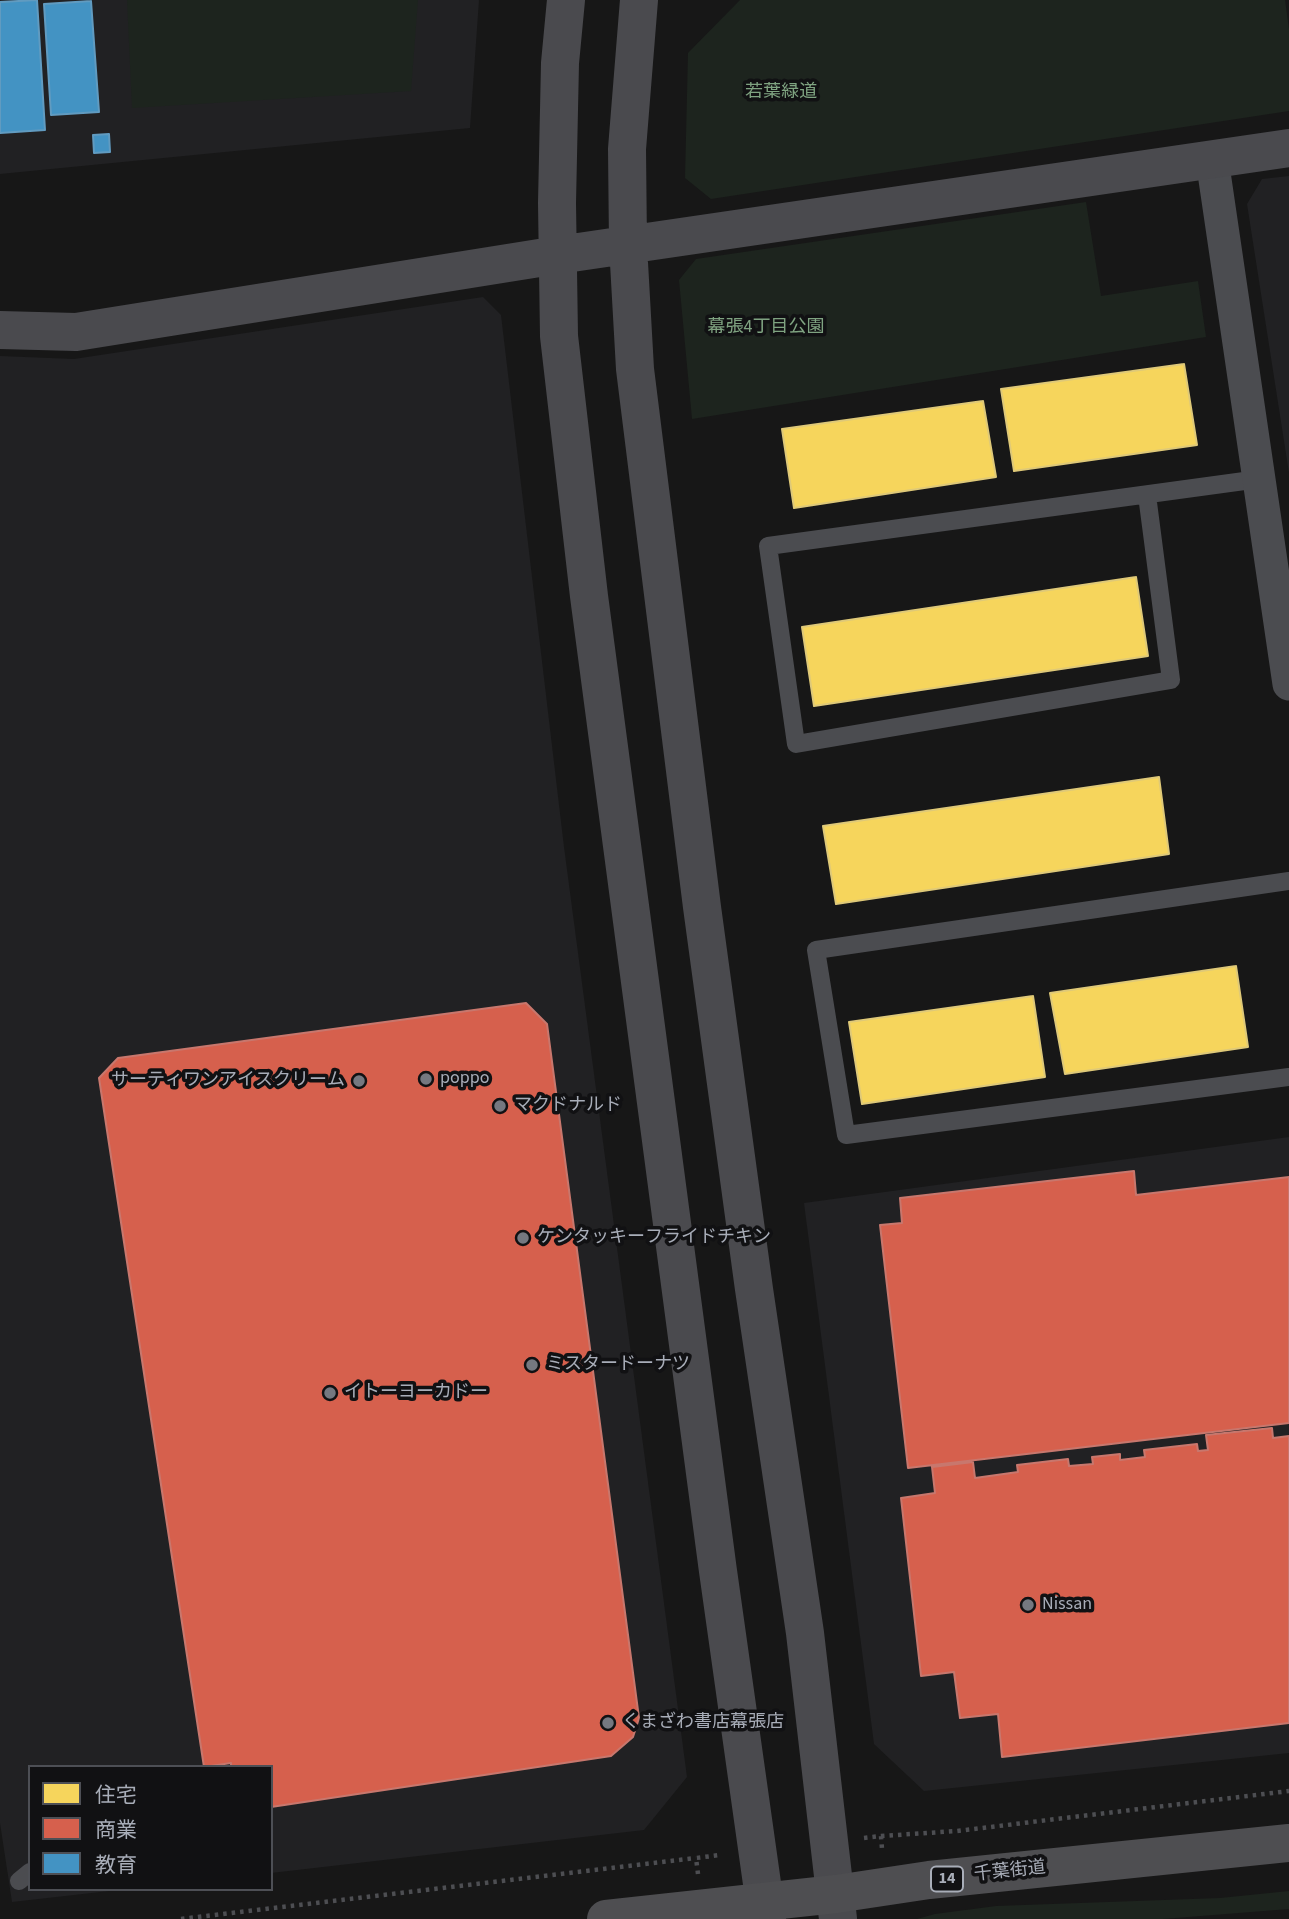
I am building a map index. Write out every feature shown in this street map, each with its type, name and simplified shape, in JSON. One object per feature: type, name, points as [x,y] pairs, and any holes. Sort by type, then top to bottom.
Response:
[{"type":"highway","name":"千葉街道","points":[[606,1919],[837,1906],[919,1882],[1289,1843]]},
{"type":"street","points":[[566,0],[560,63],[559,336],[589,596],[766,1910]]},
{"type":"street","points":[[639,0],[627,149],[628,245],[635,369],[752,1276],[805,1633],[837,1906]]},
{"type":"street","points":[[0,330],[76,332],[558,255],[1289,148]]},
{"type":"street","points":[[1212,159],[1289,684]]},
{"type":"lane","points":[[1147,495],[1171,680],[796,744],[768,546],[1259,479]]},
{"type":"lane","points":[[1289,881],[816,950],[846,1135],[1289,1077]]},
{"type":"path","points":[[881,1836],[957,1831],[1289,1791]]},
{"type":"path","points":[[181,1919],[696,1858]]},
{"type":"shaded area","points":[[0,0],[479,0],[470,128],[0,174]]},
{"type":"shaded area","points":[[1289,176],[1289,473],[1247,204],[1262,179]]},
{"type":"shaded area","points":[[483,297],[501,315],[564,847],[687,1777],[644,1830],[273,1873],[273,1765],[28,1765],[28,1891],[109,1891],[12,1902],[0,1823],[0,356],[74,359]]},
{"type":"shaded area","points":[[1289,1137],[1289,1753],[924,1791],[874,1744],[804,1203]]},
{"type":"green space","points":[[127,0],[418,0],[411,91],[132,108]]},
{"type":"green space","name":"若葉緑道","points":[[740,0],[1285,0],[1289,29],[1289,111],[711,199],[685,178],[688,53]]},
{"type":"green space","name":"幕張4丁目公園","points":[[1086,202],[1101,296],[1198,281],[1206,337],[692,419],[679,280],[696,259]]},
{"type":"green space","points":[[1289,1891],[1289,1909],[1163,1919],[917,1919],[996,1906],[1220,1898]]},
{"type":"building: 住宅","points":[[1184,364],[1197,445],[1014,471],[1001,389]]},
{"type":"building: 住宅","points":[[983,401],[996,477],[794,508],[782,429]]},
{"type":"building: 住宅","points":[[1136,577],[1148,656],[814,706],[802,627]]},
{"type":"building: 住宅","points":[[1159,777],[1169,854],[836,904],[823,826]]},
{"type":"building: 住宅","points":[[1236,966],[1248,1047],[1065,1074],[1050,993]]},
{"type":"building: 住宅","points":[[1033,996],[1045,1077],[862,1104],[849,1022]]},
{"type":"building: 商業","points":[[526,1003],[547,1024],[639,1718],[633,1737],[611,1756],[273,1807],[273,1765],[204,1765],[99,1078],[118,1058]]},
{"type":"building: 商業","points":[[1134,1171],[1136,1195],[1289,1177],[1289,1423],[908,1468],[880,1225],[902,1223],[900,1198]]},
{"type":"building: 商業","points":[[1272,1428],[1273,1438],[1289,1436],[1289,1723],[1002,1757],[998,1714],[960,1718],[954,1672],[921,1676],[901,1498],[935,1493],[932,1467],[973,1462],[975,1478],[1018,1472],[1017,1465],[1068,1459],[1069,1466],[1093,1464],[1092,1457],[1120,1454],[1120,1460],[1145,1457],[1144,1450],[1197,1444],[1198,1451],[1208,1450],[1206,1435]]},
{"type":"building: 教育","points":[[37,0],[45,130],[0,133],[0,2]]},
{"type":"building: 教育","points":[[91,1],[99,112],[51,115],[44,4]]},
{"type":"building: 教育","points":[[109,134],[110,152],[94,153],[93,135]]},
{"type":"place","name":"poppo","points":[[426,1079]]},
{"type":"place","name":"サーティワンアイスクリーム","points":[[359,1081]]},
{"type":"place","name":"マクドナルド","points":[[500,1106]]},
{"type":"place","name":"ケンタッキーフライドチキン","points":[[523,1238]]},
{"type":"place","name":"ミスタードーナツ","points":[[532,1365]]},
{"type":"place","name":"イトーヨーカドー","points":[[330,1393]]},
{"type":"place","name":"Nissan","points":[[1028,1605]]},
{"type":"place","name":"くまざわ書店幕張店","points":[[608,1723]]}]
